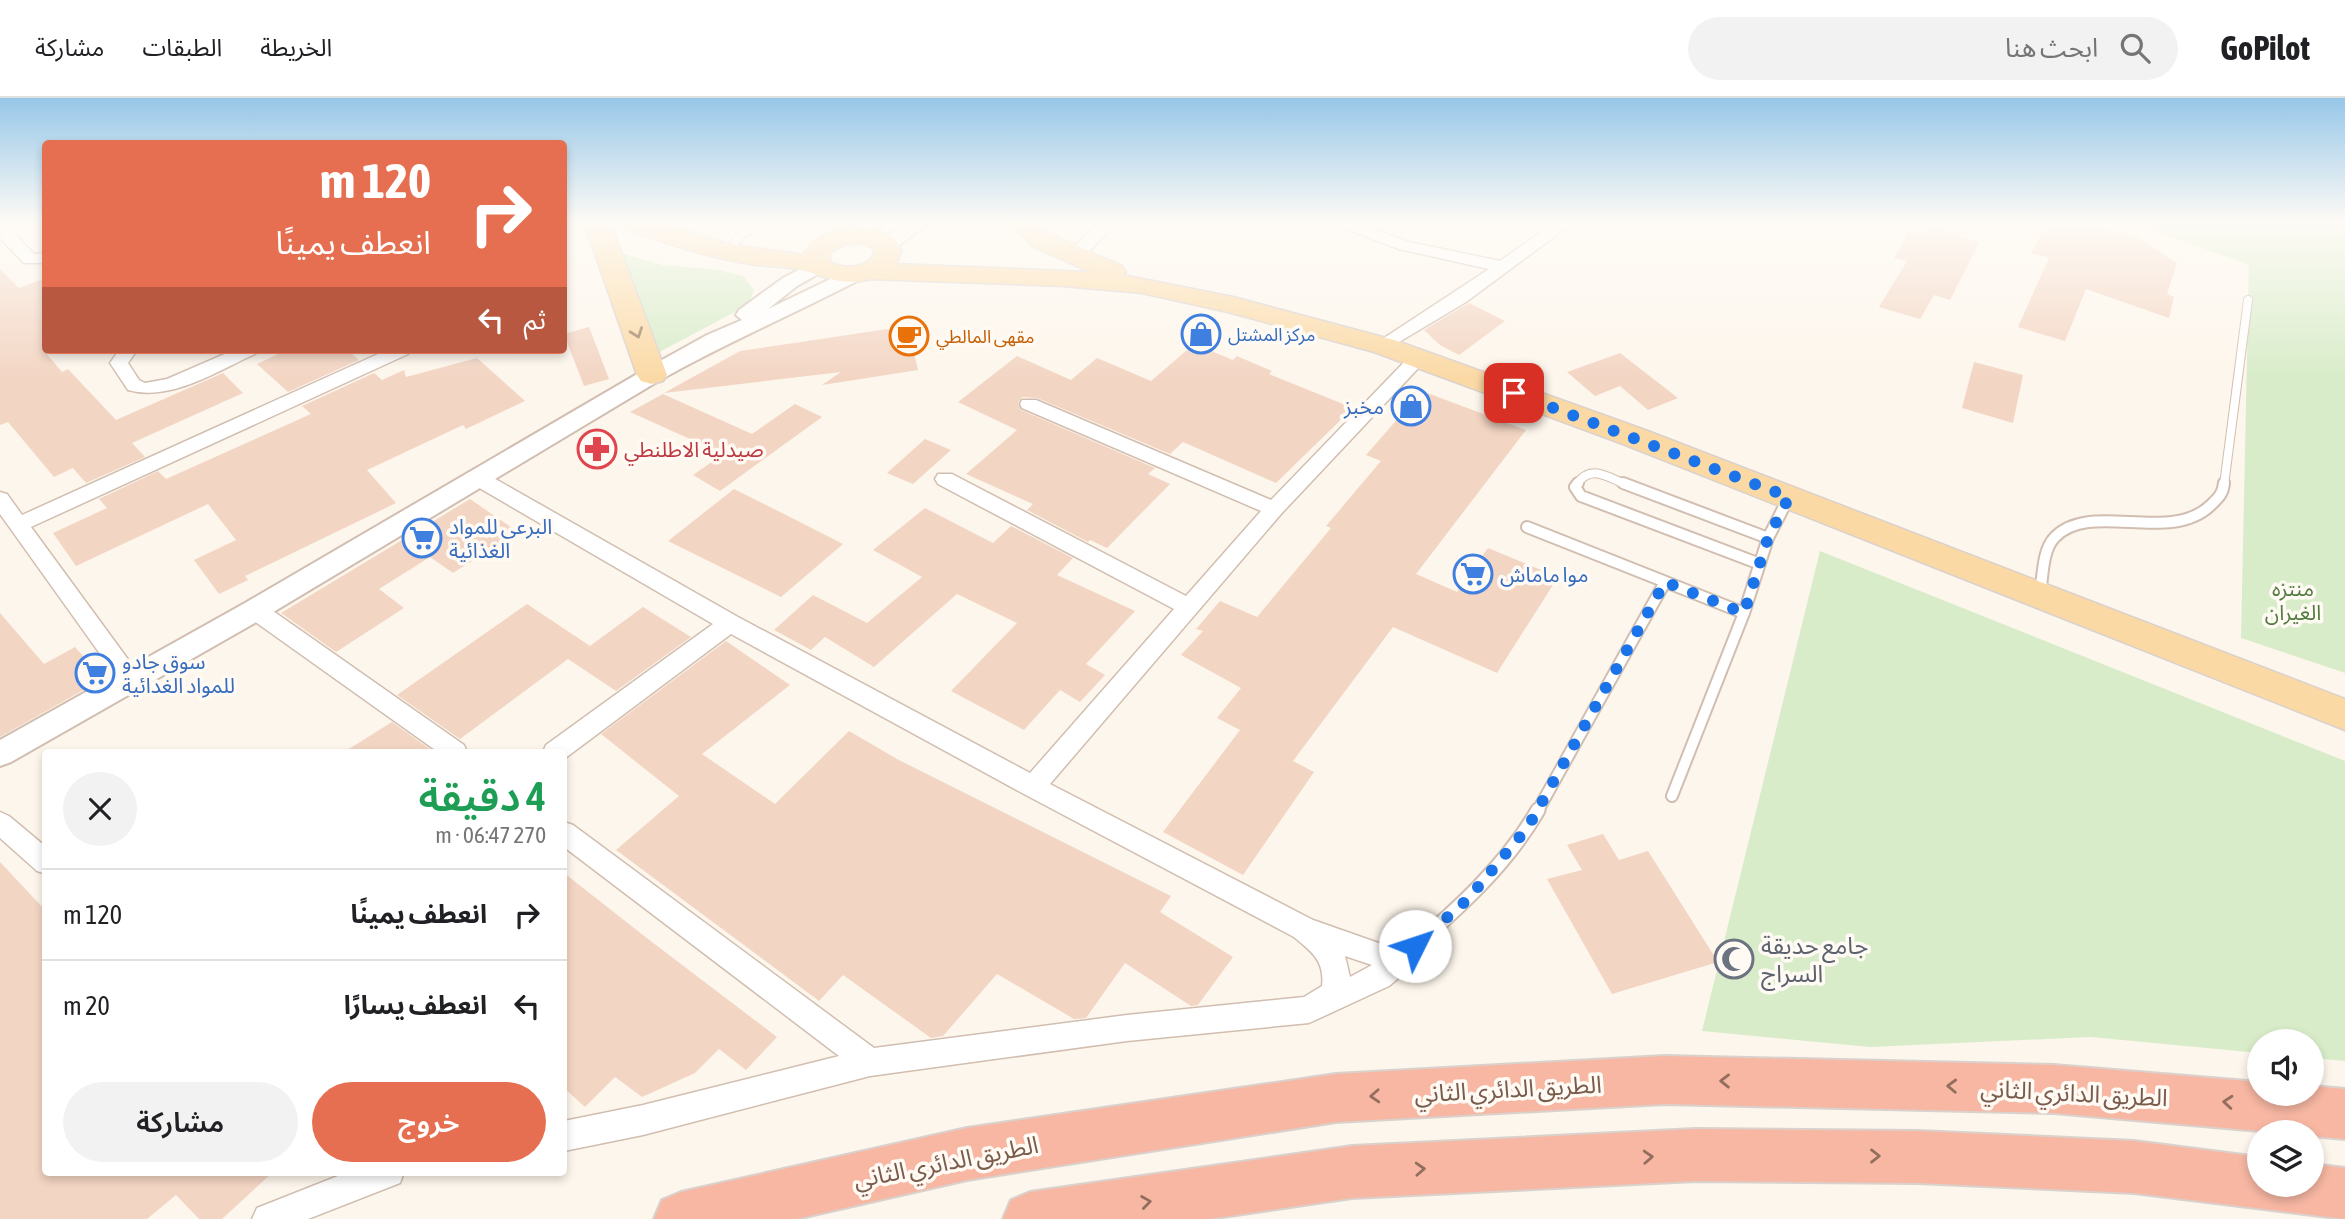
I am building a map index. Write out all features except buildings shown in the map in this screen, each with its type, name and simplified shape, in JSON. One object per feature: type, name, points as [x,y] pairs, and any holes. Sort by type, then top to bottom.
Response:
[{"type":"highway","name":"الطريق الدائري الثاني","points":[[681,1219],[967,1154],[1336,1098],[1678,1080],[2054,1089],[2345,1114]]},
{"type":"highway","points":[[1030,1219],[1352,1172],[1696,1155],[1918,1157],[2134,1167],[2247,1181]]},
{"type":"highway","points":[[2324,1191],[2345,1194]]},
{"type":"main road","points":[[616,274],[652,375]]},
{"type":"main road","points":[[1099,274],[1233,305],[1384,346],[1418,358],[1789,497],[2345,715]]},
{"type":"street","points":[[715,340],[802,274]]},
{"type":"street","points":[[0,754],[255,610],[652,375],[715,340],[796,305],[857,274]]},
{"type":"street","points":[[1384,346],[1493,274]]},
{"type":"street","points":[[125,354],[119,363],[134,386],[144,389],[166,386],[240,354]]},
{"type":"street","points":[[18,525],[393,354]]},
{"type":"street","points":[[1033,787],[1273,509],[1418,358]]},
{"type":"street","points":[[1029,404],[1273,509]]},
{"type":"street","points":[[476,477],[730,623],[1033,787],[1304,929],[1397,962]]},
{"type":"street","points":[[944,479],[1189,607]]},
{"type":"street","points":[[0,499],[131,680]]},
{"type":"street","points":[[255,610],[451,749]]},
{"type":"street","points":[[559,749],[730,623]]},
{"type":"street","points":[[0,823],[42,860]]},
{"type":"street","points":[[567,835],[870,1062]]},
{"type":"street","points":[[1304,929],[1331,952],[1337,965],[1338,978],[1335,993],[1309,1010]]},
{"type":"street","points":[[567,1135],[643,1120],[870,1062],[1127,1028],[1309,1010],[1358,990],[1397,962]]},
{"type":"street","points":[[268,1219],[378,1176]]},
{"type":"lane","points":[[2040,594],[2050,545],[2057,534],[2069,527],[2095,523],[2138,524],[2193,520],[2213,508],[2223,493],[2248,300]]},
{"type":"lane","points":[[1760,564],[1581,496],[1575,487],[1583,475],[1593,472],[1768,538]]},
{"type":"lane","points":[[1672,796],[1744,613],[1768,538],[1789,497]]},
{"type":"lane","points":[[1527,527],[1744,613]]},
{"type":"lane","points":[[1397,962],[1468,899],[1528,827],[1665,582]]},
{"type":"green space","points":[[621,274],[736,274],[743,276],[754,290],[748,305],[650,357]]},
{"type":"green space","name":"منتزه الغيران","points":[[2249,274],[2345,274],[2345,673],[2241,638]]},
{"type":"green space","points":[[1820,551],[2345,761],[2345,1061],[2324,1059],[2324,1029],[2247,1029],[2247,1052],[2091,1037],[1870,1047],[1702,1031]]},
{"type":"place","name":"مركز المشتل","points":[[1201,334]]},
{"type":"place","name":"مقهى المالطي","points":[[909,336]]},
{"type":"place","name":"مخبز","points":[[1411,406]]},
{"type":"place","name":"صيدلية الاطلنطي","points":[[597,449]]},
{"type":"place","name":"البرعي للمواد الغذائية","points":[[422,538]]},
{"type":"place","name":"موا ماماش","points":[[1473,574]]},
{"type":"place","name":"سوق جادو للمواد الغدائية","points":[[95,673]]},
{"type":"place","name":"جامع حديقة السراج","points":[[1734,959]]},
{"type":"route","points":[[1415,946],[1468,899],[1528,827],[1665,582],[1744,613],[1768,538],[1789,497],[1514,393]]}]
